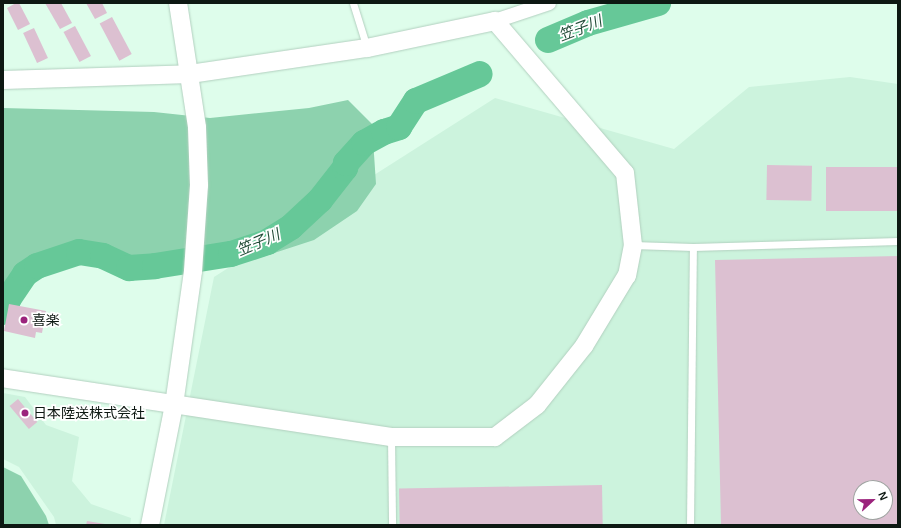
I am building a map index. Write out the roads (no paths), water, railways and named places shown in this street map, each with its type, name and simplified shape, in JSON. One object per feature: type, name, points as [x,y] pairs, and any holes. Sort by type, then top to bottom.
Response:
[{"type":"street","points":[[150,525],[174,405],[193,271],[199,185],[197,127],[178,3]]},
{"type":"street","points":[[3,80],[190,74],[367,48],[495,21],[549,3]]},
{"type":"street","points":[[3,378],[391,437],[496,437],[537,405],[584,346],[627,275],[633,245],[625,173],[495,21]]},
{"type":"lane","points":[[353,3],[367,48]]},
{"type":"lane","points":[[633,245],[693,247],[898,241]]},
{"type":"lane","points":[[690,525],[693,247]]},
{"type":"lane","points":[[391,437],[392,525]]},
{"type":"waterway","name":"笠子川","points":[[548,40],[588,23],[658,3]]},
{"type":"waterway","name":"笠子川","points":[[3,312],[9,298],[25,274],[37,266],[79,252],[103,256],[129,268],[155,266],[231,254],[267,242],[291,227],[320,200],[345,168],[346,163],[364,143],[384,132],[399,127],[416,101],[480,74]]},
{"type":"place","name":"喜楽","points":[[24,320]]},
{"type":"place","name":"日本陸送株式会社","points":[[25,413]]}]
